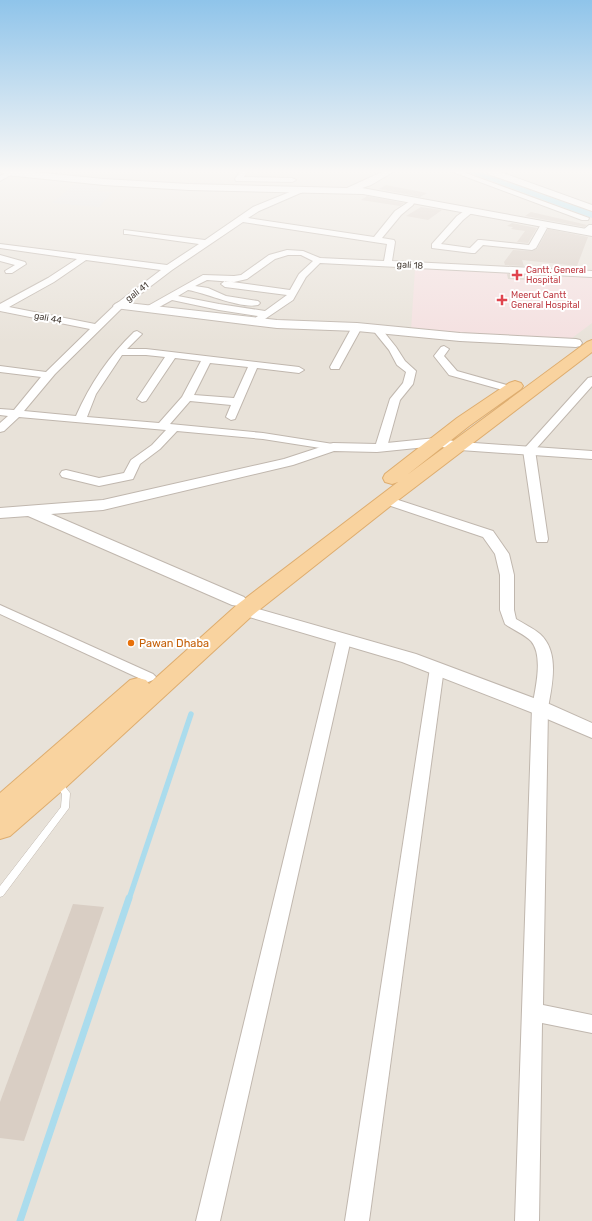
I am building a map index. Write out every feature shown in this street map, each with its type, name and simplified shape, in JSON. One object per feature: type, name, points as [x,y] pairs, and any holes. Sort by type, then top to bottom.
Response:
[{"type":"main road","points":[[0,809],[48,777],[241,606],[262,579],[436,442],[510,389],[587,340]]},
{"type":"main road","points":[[0,829],[48,777],[148,677],[241,606],[460,446],[587,340]]},
{"type":"street","name":"gali 41","points":[[0,429],[17,413],[49,375],[119,306],[169,268],[226,229]]},
{"type":"street","points":[[305,229],[390,242],[391,249],[387,264]]},
{"type":"street","points":[[376,240],[385,229]]},
{"type":"street","points":[[452,229],[435,246],[472,251],[482,242],[532,248],[542,229]]},
{"type":"street","points":[[555,229],[590,232]]},
{"type":"street","points":[[572,229],[590,232]]},
{"type":"street","points":[[127,232],[206,243]]},
{"type":"street","points":[[0,246],[169,268]]},
{"type":"street","name":"gali 18","points":[[202,279],[206,277],[234,279],[244,277],[272,257],[287,252],[303,253],[318,260],[592,274]]},
{"type":"street","points":[[0,308],[51,280],[84,257]]},
{"type":"street","points":[[0,258],[22,264],[9,271]]},
{"type":"street","points":[[256,321],[290,298],[302,276],[318,260]]},
{"type":"street","points":[[149,309],[202,279],[293,293]]},
{"type":"street","points":[[187,287],[205,290],[224,298],[275,308]]},
{"type":"street","points":[[172,297],[219,308],[266,314]]},
{"type":"street","points":[[119,306],[256,321],[357,327],[460,337],[587,340]]},
{"type":"street","name":"gali 44","points":[[0,308],[96,327]]},
{"type":"street","points":[[335,367],[357,327]]},
{"type":"street","points":[[377,329],[393,349],[401,363],[411,371],[408,384],[395,399],[381,447]]},
{"type":"street","points":[[80,419],[91,394],[119,352],[137,334]]},
{"type":"street","points":[[444,349],[439,356],[453,373],[510,389]]},
{"type":"street","points":[[119,352],[146,352],[299,370]]},
{"type":"street","points":[[142,399],[172,355]]},
{"type":"street","points":[[66,474],[99,482],[129,476],[135,462],[156,447],[187,398],[207,359]]},
{"type":"street","points":[[231,417],[254,364]]},
{"type":"street","points":[[0,369],[49,375]]},
{"type":"street","points":[[529,450],[592,380]]},
{"type":"street","points":[[187,398],[238,402]]},
{"type":"street","points":[[0,412],[263,436],[332,447],[381,447],[436,442],[460,446],[592,454]]},
{"type":"street","points":[[0,513],[103,505],[288,462],[332,447]]},
{"type":"street","points":[[529,450],[542,539]]},
{"type":"street","points":[[386,500],[488,534],[502,554],[504,561],[507,575],[507,610],[510,621],[538,640],[546,668],[540,708],[527,1221]]},
{"type":"street","points":[[30,511],[241,606],[409,658],[540,708],[592,731]]},
{"type":"street","points":[[0,609],[148,677]]},
{"type":"street","points":[[208,1221],[344,639]]},
{"type":"street","points":[[357,1221],[437,668]]},
{"type":"street","points":[[532,1012],[592,1024]]},
{"type":"lane","points":[[0,893],[65,808],[66,793],[48,777]]},
{"type":"shaded area","points":[[0,229],[592,229],[592,1221],[0,1221]]},
{"type":"shaded area","name":"Meerut Cantt General Hospital","points":[[415,268],[592,278],[592,323],[564,344],[411,331]]},
{"type":"building","points":[[511,229],[536,229],[528,243],[517,242],[525,231]]},
{"type":"building","points":[[548,229],[588,237],[577,266],[522,260],[524,266],[505,265],[504,262],[513,250],[532,251],[537,249]]},
{"type":"building","points":[[507,274],[526,275],[527,280],[508,279]]},
{"type":"building","points":[[73,904],[104,907],[24,1141],[0,1138],[0,1102]]},
{"type":"waterway","points":[[129,899],[191,714]]},
{"type":"waterway","points":[[20,1221],[129,898]]},
{"type":"place","name":"Cantt. General Hospital","points":[[517,275]]},
{"type":"place","name":"Meerut Cantt General Hospital","points":[[502,300]]},
{"type":"place","name":"Pawan Dhaba","points":[[131,643]]}]
